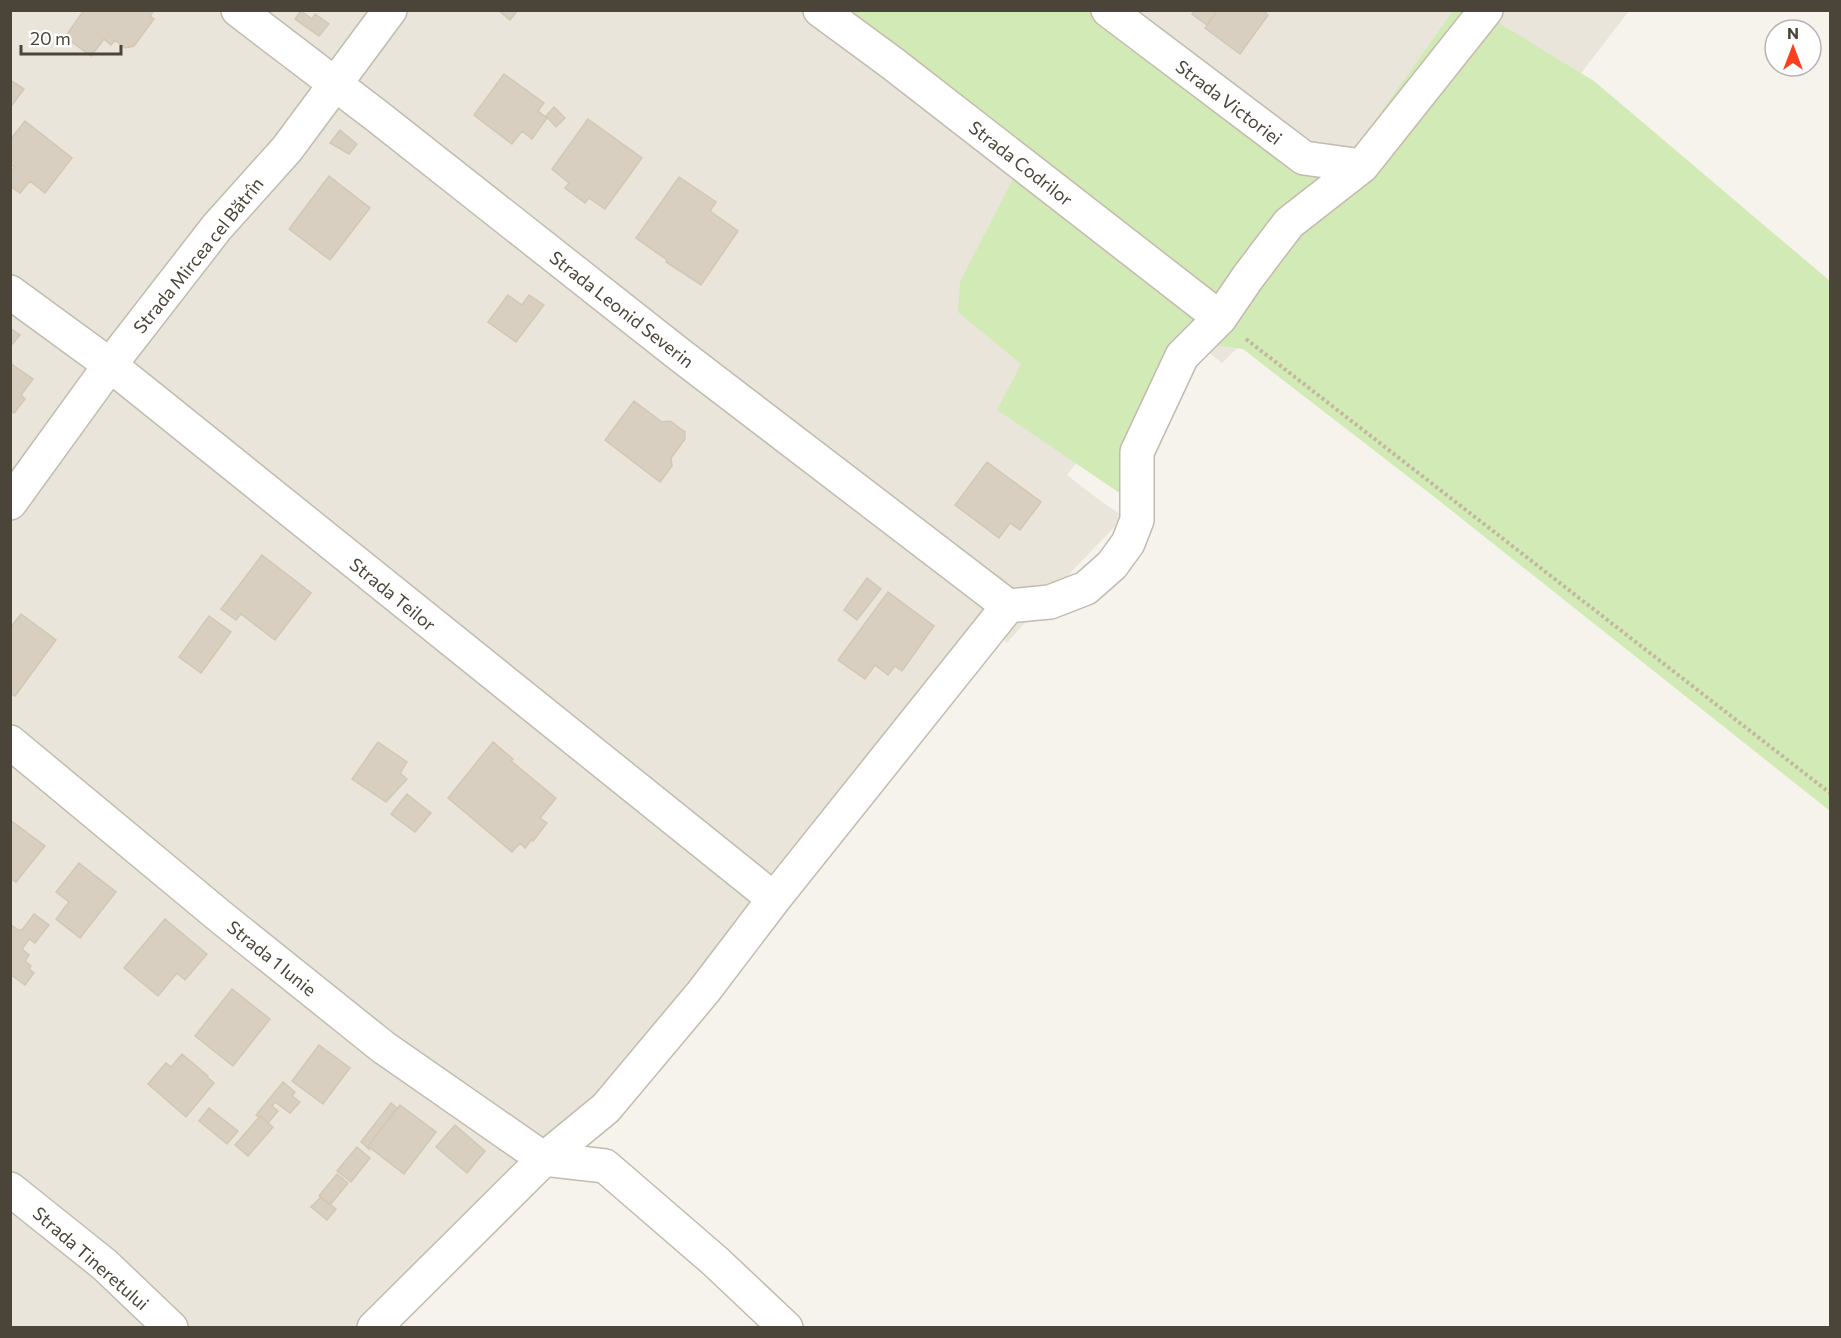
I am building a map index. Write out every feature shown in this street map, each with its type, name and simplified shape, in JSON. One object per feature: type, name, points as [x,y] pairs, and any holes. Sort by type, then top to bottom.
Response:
[{"type":"street","name":"Strada Leonid Severin","points":[[238,10],[377,116],[689,362],[1008,606]]},
{"type":"street","name":"Strada Mircea cel Bătrîn","points":[[10,503],[110,365],[217,227],[287,149],[390,10]]},
{"type":"street","name":"Strada Codrilor","points":[[820,10],[892,63],[1220,318]]},
{"type":"street","name":"Strada Victoriei","points":[[1108,10],[1304,158],[1362,166]]},
{"type":"street","points":[[374,1328],[544,1159],[606,1108],[704,991],[774,899],[1008,606],[1050,602],[1077,592],[1086,588],[1112,566],[1128,543],[1137,520],[1137,452],[1182,356],[1220,318],[1289,223],[1362,166],[1486,10]]},
{"type":"street","name":"Strada Teilor","points":[[10,292],[110,365],[774,899]]},
{"type":"street","name":"Strada 1 Iunie","points":[[10,742],[222,918],[383,1047],[544,1159]]},
{"type":"street","points":[[544,1159],[605,1166],[716,1261],[786,1328]]},
{"type":"street","name":"Strada Tineretului","points":[[10,1189],[105,1265],[171,1328]]},
{"type":"path","points":[[1220,318],[1830,793]]},
{"type":"shaded area","points":[[10,11],[1629,11],[1339,387],[1259,327],[1222,363],[1179,329],[1067,475],[1124,517],[1007,643],[983,622],[738,934],[583,1117],[365,1328],[11,1327]]},
{"type":"green space","points":[[800,11],[1124,11],[1304,146],[1353,154],[1453,11],[1479,11],[1594,81],[1830,281],[1830,811],[1437,499],[1243,349],[1215,345],[1180,380],[1154,451],[1152,515],[997,410],[1021,364],[958,312],[960,282],[1015,175]]},
{"type":"building","points":[[84,10],[151,10],[153,12],[150,16],[154,19],[134,46],[125,48],[115,40],[111,45],[104,39],[91,56],[65,37]]},
{"type":"building","points":[[498,10],[518,10],[510,20]]},
{"type":"building","points":[[1195,10],[1218,10],[1207,25],[1192,14]]},
{"type":"building","points":[[1218,10],[1263,10],[1268,15],[1240,54],[1205,28]]},
{"type":"building","points":[[301,11],[312,19],[315,14],[329,24],[319,36],[295,19]]},
{"type":"building","points":[[504,74],[544,103],[538,111],[547,118],[532,139],[522,131],[512,144],[474,115]]},
{"type":"building","points":[[10,80],[24,89],[12,105],[10,104]]},
{"type":"building","points":[[554,107],[565,118],[556,127],[546,116]]},
{"type":"building","points":[[588,119],[642,158],[605,209],[589,198],[585,203],[565,188],[569,183],[552,169]]},
{"type":"building","points":[[25,121],[72,158],[45,193],[30,181],[20,193],[10,186],[10,172],[15,167],[10,164],[10,140]]},
{"type":"building","points":[[340,130],[357,144],[349,154],[330,143]]},
{"type":"building","points":[[329,176],[370,208],[330,260],[289,229]]},
{"type":"building","points":[[679,177],[716,202],[710,211],[738,231],[701,285],[666,262],[667,260],[636,238]]},
{"type":"building","points":[[508,295],[522,305],[529,295],[544,305],[516,342],[488,322]]},
{"type":"building","points":[[10,328],[20,335],[10,347]]},
{"type":"building","points":[[10,363],[33,379],[21,395],[25,399],[14,413],[10,410]]},
{"type":"building","points":[[634,401],[662,422],[670,421],[685,432],[685,439],[671,458],[672,466],[660,482],[605,440]]},
{"type":"building","points":[[987,462],[1041,502],[1020,530],[1010,523],[999,538],[955,505]]},
{"type":"building","points":[[262,555],[311,593],[275,640],[241,614],[236,620],[221,609]]},
{"type":"building","points":[[867,578],[881,589],[857,620],[844,610]]},
{"type":"building","points":[[888,592],[934,626],[902,671],[895,666],[888,675],[875,665],[865,679],[838,660]]},
{"type":"building","points":[[21,614],[56,640],[15,696],[10,693],[10,628]]},
{"type":"building","points":[[209,616],[231,632],[201,673],[179,657]]},
{"type":"building","points":[[378,742],[407,762],[400,773],[407,779],[386,802],[352,779]]},
{"type":"building","points":[[493,742],[513,759],[511,761],[556,798],[540,818],[547,823],[533,841],[532,839],[525,848],[520,843],[512,852],[448,798]]},
{"type":"building","points":[[407,794],[431,813],[415,832],[391,814]]},
{"type":"building","points":[[10,820],[45,846],[16,882],[10,878]]},
{"type":"building","points":[[79,863],[116,892],[80,938],[56,919],[69,902],[56,892]]},
{"type":"building","points":[[34,914],[49,925],[35,943],[29,939],[22,949],[29,955],[25,961],[34,973],[25,985],[10,974],[10,924],[22,930]]},
{"type":"building","points":[[165,919],[207,954],[185,980],[177,973],[158,996],[124,968]]},
{"type":"building","points":[[232,989],[270,1019],[233,1066],[195,1036]]},
{"type":"building","points":[[319,1045],[350,1068],[323,1104],[292,1081]]},
{"type":"building","points":[[182,1054],[214,1083],[186,1117],[148,1084],[166,1063],[171,1067]]},
{"type":"building","points":[[283,1082],[295,1092],[292,1096],[300,1102],[290,1113],[275,1102],[272,1106],[278,1111],[268,1123],[256,1115]]},
{"type":"building","points":[[391,1103],[397,1108],[368,1146],[369,1149],[361,1142]]},
{"type":"building","points":[[400,1105],[436,1132],[404,1174],[368,1146]]},
{"type":"building","points":[[209,1108],[238,1131],[227,1144],[199,1121]]},
{"type":"building","points":[[260,1116],[273,1127],[248,1156],[235,1145]]},
{"type":"building","points":[[455,1125],[485,1151],[467,1173],[436,1147]]},
{"type":"building","points":[[357,1147],[370,1158],[351,1182],[337,1171]]},
{"type":"building","points":[[337,1174],[348,1183],[330,1205],[319,1196]]},
{"type":"building","points":[[321,1197],[336,1209],[327,1220],[311,1207]]}]
